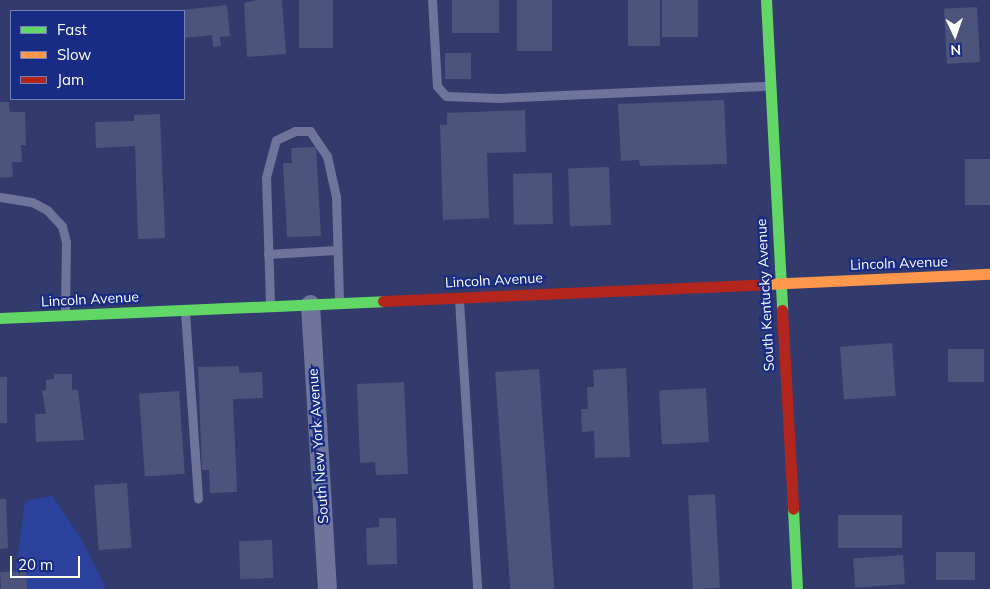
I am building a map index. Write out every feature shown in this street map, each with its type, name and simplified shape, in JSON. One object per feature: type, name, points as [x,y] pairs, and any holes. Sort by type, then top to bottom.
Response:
[{"type":"street","name":"South Kentucky Avenue","points":[[766,0],[779,282],[797,589]]},
{"type":"street","name":"Lincoln Avenue","points":[[0,318],[990,274]]},
{"type":"street","name":"South New York Avenue","points":[[310,304],[327,589]]},
{"type":"lane","points":[[432,0],[437,86],[446,96],[498,98],[770,86]]},
{"type":"lane","points":[[270,306],[266,177],[276,140],[295,131],[310,131],[327,156],[336,197],[336,250],[339,302]]},
{"type":"lane","points":[[0,197],[32,202],[48,210],[62,226],[66,242],[65,315]]},
{"type":"lane","points":[[268,254],[336,250]]},
{"type":"lane","points":[[458,297],[477,589]]},
{"type":"lane","points":[[184,310],[198,499]]},
{"type":"shaded area","points":[[52,496],[81,538],[106,589],[13,589],[25,501]]},
{"type":"building","points":[[257,0],[282,0],[286,54],[247,57],[244,3]]},
{"type":"building","points":[[299,0],[333,0],[333,48],[299,48]]},
{"type":"building","points":[[452,0],[499,0],[499,33],[452,33]]},
{"type":"building","points":[[517,0],[552,0],[552,51],[517,51]]},
{"type":"building","points":[[628,0],[660,0],[660,46],[628,46]]},
{"type":"building","points":[[662,0],[698,0],[698,37],[662,37]]},
{"type":"building","points":[[227,5],[230,36],[220,37],[221,46],[213,47],[212,35],[185,38],[185,10],[182,10]]},
{"type":"building","points":[[977,7],[980,62],[947,64],[944,9]]},
{"type":"building","points":[[445,53],[471,53],[471,79],[445,79]]},
{"type":"building","points":[[724,100],[727,164],[640,166],[639,160],[621,161],[618,104]]},
{"type":"building","points":[[0,102],[9,102],[10,112],[25,112],[26,145],[21,145],[22,162],[12,162],[13,177],[0,178]]},
{"type":"building","points":[[525,110],[526,152],[487,153],[489,218],[443,220],[440,125],[447,125],[447,113]]},
{"type":"building","points":[[160,114],[165,238],[138,239],[135,146],[96,148],[95,122],[134,121],[134,115]]},
{"type":"building","points":[[316,147],[321,236],[287,237],[283,163],[292,163],[291,148]]},
{"type":"building","points":[[965,159],[990,159],[990,205],[965,205]]},
{"type":"building","points":[[609,167],[611,225],[570,226],[568,168]]},
{"type":"building","points":[[552,173],[553,224],[514,225],[513,174]]},
{"type":"building","points":[[892,343],[896,396],[844,399],[840,347]]},
{"type":"building","points":[[948,349],[984,349],[984,382],[948,382]]},
{"type":"building","points":[[239,366],[239,373],[262,372],[263,398],[233,399],[237,492],[210,493],[209,470],[202,470],[198,367]]},
{"type":"building","points":[[626,368],[630,457],[595,458],[594,431],[582,432],[581,409],[588,409],[587,387],[594,387],[593,370]]},
{"type":"building","points":[[539,369],[554,588],[510,589],[495,372]]},
{"type":"building","points":[[54,374],[72,374],[72,390],[78,390],[84,440],[36,442],[35,414],[46,414],[42,390],[46,390],[46,380],[54,379]]},
{"type":"building","points":[[0,377],[7,377],[7,423],[0,423]]},
{"type":"building","points":[[404,382],[408,474],[376,475],[375,462],[360,463],[357,384]]},
{"type":"building","points":[[706,388],[709,442],[662,444],[659,390]]},
{"type":"building","points":[[179,391],[185,474],[145,477],[139,394]]},
{"type":"building","points":[[127,483],[132,548],[99,550],[94,485]]},
{"type":"building","points":[[715,494],[720,588],[693,589],[688,495]]},
{"type":"building","points":[[0,499],[6,499],[8,548],[0,549]]},
{"type":"building","points":[[838,515],[902,515],[902,548],[838,548]]},
{"type":"building","points":[[379,518],[396,518],[397,564],[367,565],[366,528],[379,527]]},
{"type":"building","points":[[272,540],[273,578],[240,579],[239,541]]},
{"type":"building","points":[[936,552],[975,552],[975,580],[936,580]]},
{"type":"building","points":[[903,555],[905,584],[855,587],[853,558]]},
{"type":"building","points":[[26,571],[27,589],[1,589],[0,572]]},
{"type":"traffic: fast","points":[[766,0],[782,310]]},
{"type":"traffic: fast","points":[[0,318],[383,301]]},
{"type":"traffic: fast","points":[[793,509],[797,589]]},
{"type":"traffic: slow","points":[[766,284],[990,274]]},
{"type":"traffic: jam","points":[[383,301],[766,284]]},
{"type":"traffic: jam","points":[[782,310],[793,509]]}]
